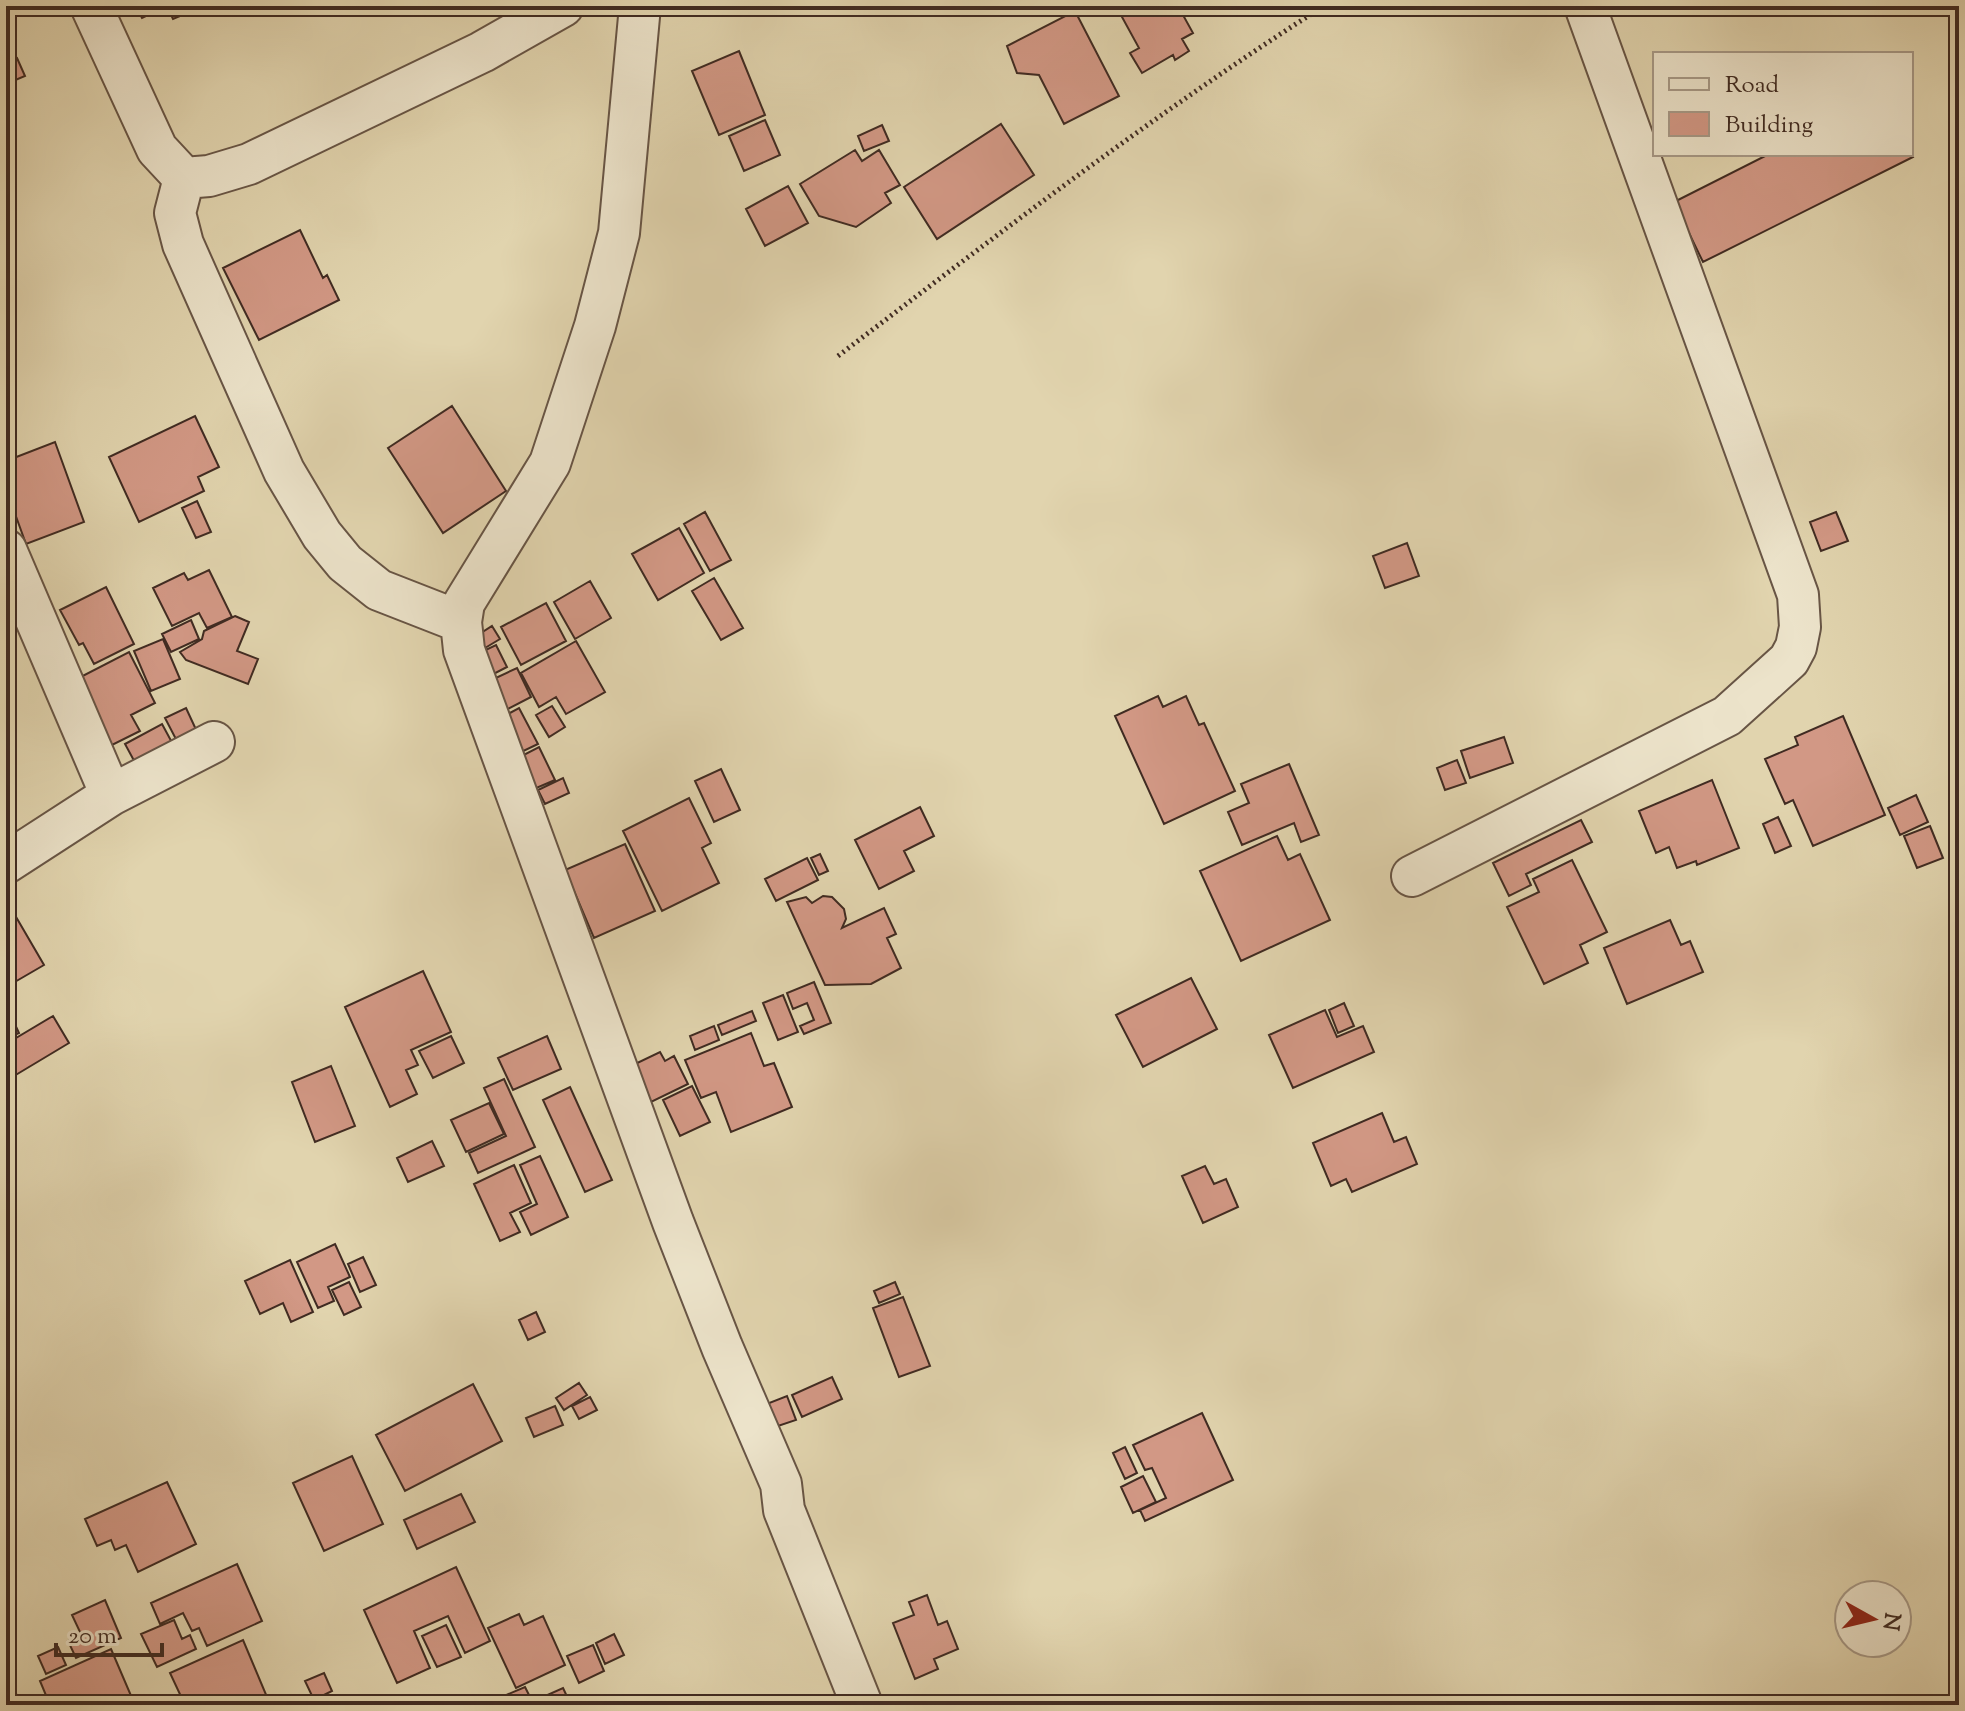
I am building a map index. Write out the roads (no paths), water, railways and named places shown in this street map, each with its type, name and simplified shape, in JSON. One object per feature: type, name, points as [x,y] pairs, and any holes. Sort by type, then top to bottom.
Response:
[{"type":"street","points":[[91,6],[157,149],[184,178]]},
{"type":"street","points":[[184,178],[209,176],[249,164],[482,52],[563,6]]},
{"type":"street","points":[[640,6],[619,233],[595,326],[550,463],[464,603],[461,622],[464,650],[673,1222],[781,1484],[784,1510],[862,1705]]},
{"type":"street","points":[[1412,876],[1727,716],[1789,660],[1796,647],[1800,627],[1798,595],[1585,6]]},
{"type":"street","points":[[184,178],[175,213],[183,244],[284,471],[322,535],[345,563],[379,590],[461,622]]},
{"type":"street","points":[[6,550],[111,795]]},
{"type":"street","points":[[6,863],[111,795],[214,742]]}]
